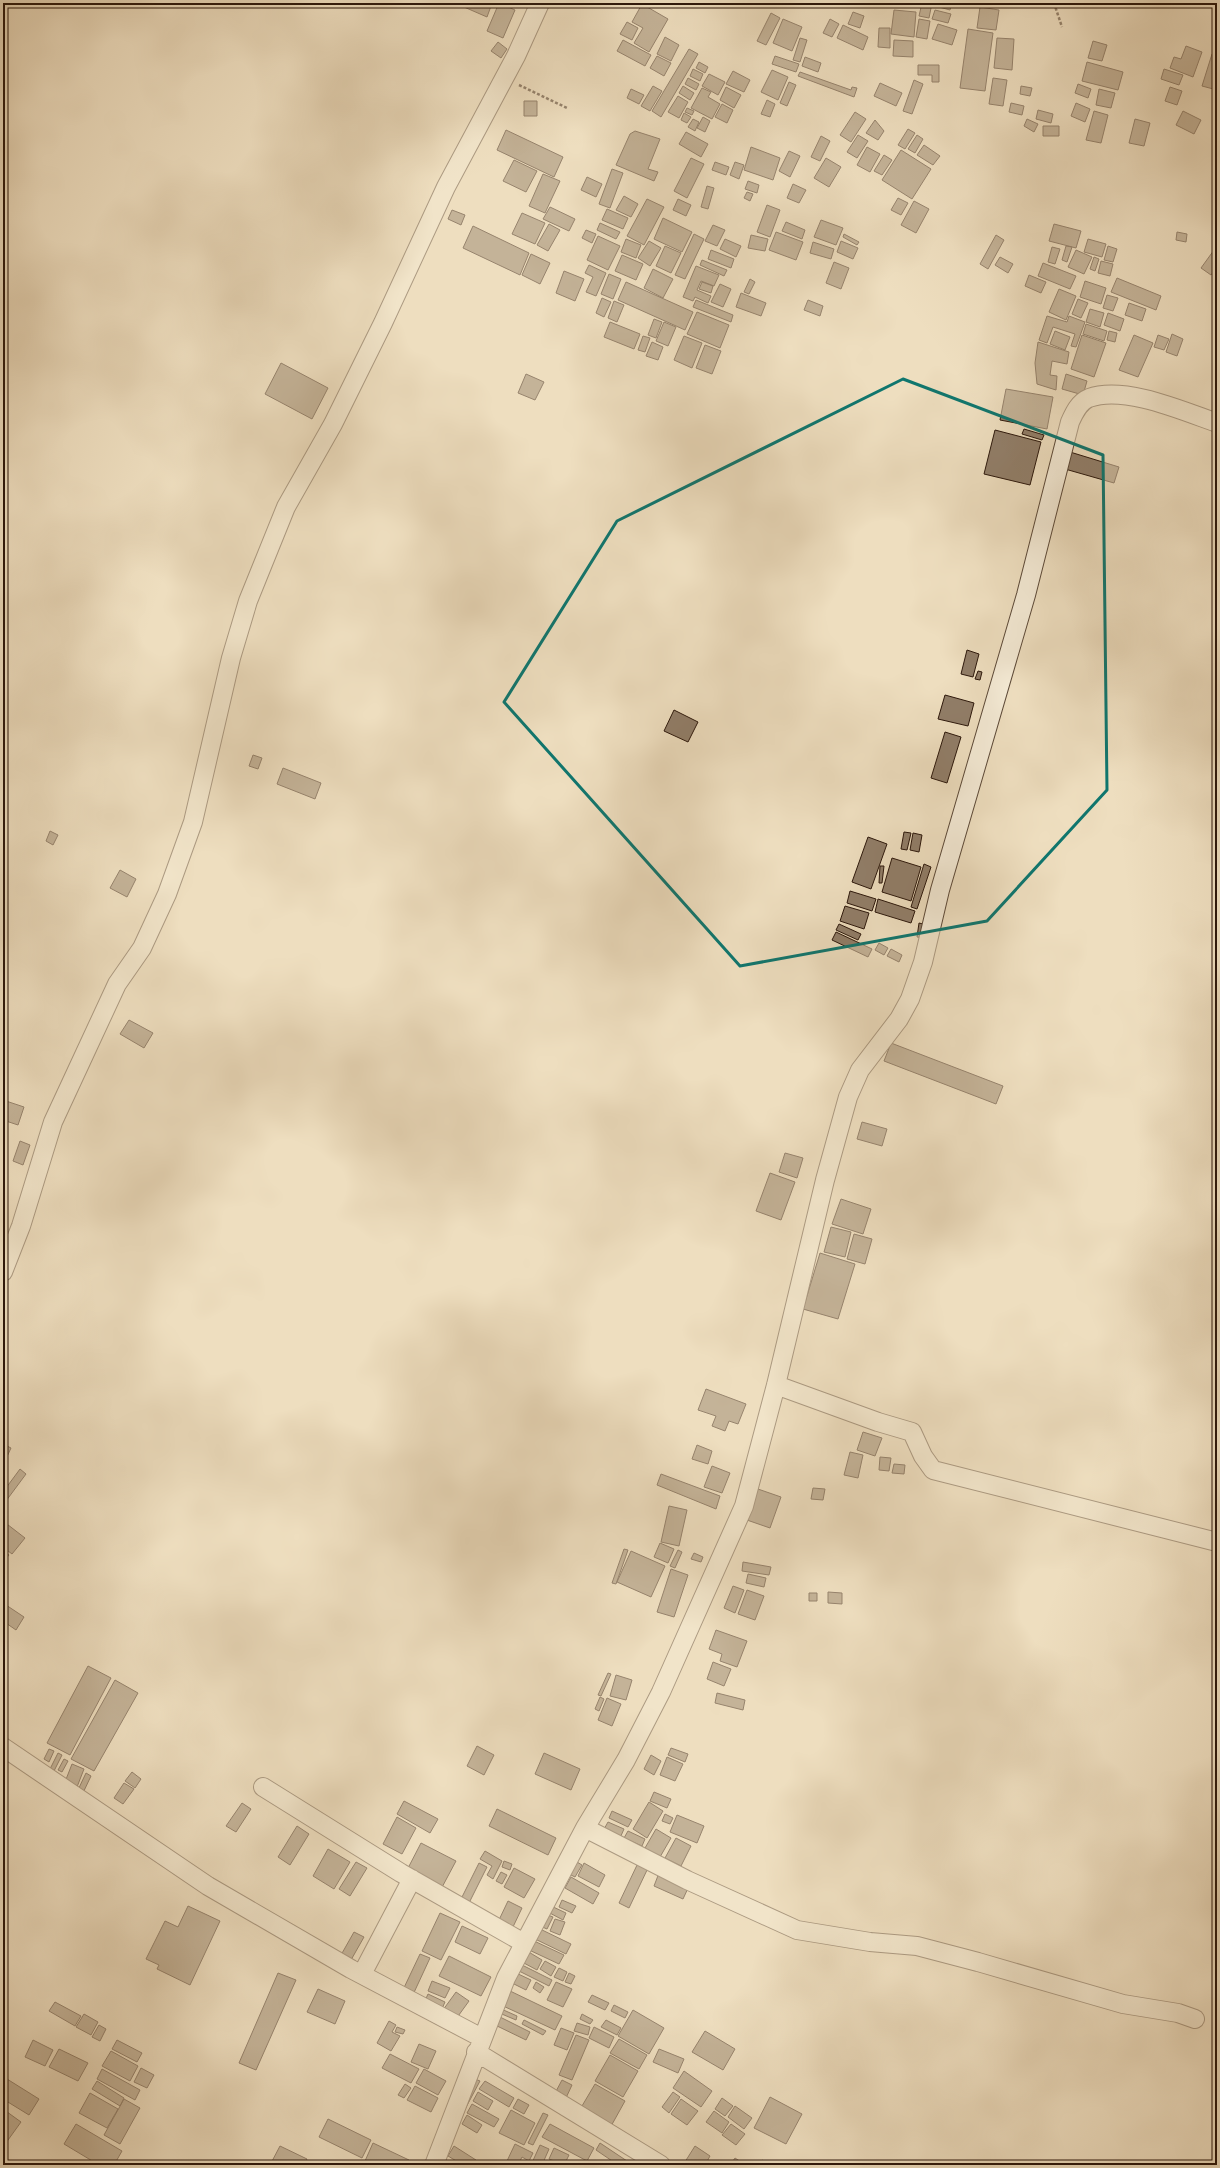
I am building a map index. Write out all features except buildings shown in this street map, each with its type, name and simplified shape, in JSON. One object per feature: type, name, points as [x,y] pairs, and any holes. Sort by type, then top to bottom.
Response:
[{"type":"street","points":[[3,1272],[21,1226],[53,1122],[117,984],[142,948],[166,894],[192,822],[231,658],[248,601],[286,507],[333,424],[420,246],[446,186],[504,77],[540,3]]},
{"type":"street","points":[[434,2165],[506,1978],[585,1828],[626,1760],[658,1699],[744,1506],[776,1385],[823,1188],[848,1097],[860,1070],[899,1019],[910,999],[922,962],[940,890],[1026,595],[1070,422],[1076,409],[1088,399],[1109,395],[1147,400],[1217,423]]},
{"type":"street","points":[[776,1385],[878,1422],[912,1432],[923,1456],[933,1470],[1217,1542]]},
{"type":"street","points":[[3,1746],[208,1886],[362,1974],[479,2045],[661,2165]]},
{"type":"street","points":[[263,1788],[412,1879],[524,1943]]},
{"type":"street","points":[[585,1828],[687,1880],[797,1930],[870,1942],[917,1946],[1123,2004],[1178,2013],[1195,2019]]},
{"type":"street","points":[[362,1974],[412,1879]]},
{"type":"path","points":[[1054,3],[1062,27]]},
{"type":"path","points":[[504,77],[567,108]]},
{"type":"highlighted area","points":[[903,379],[1103,455],[1107,790],[987,921],[740,966],[504,702],[617,521]]}]
